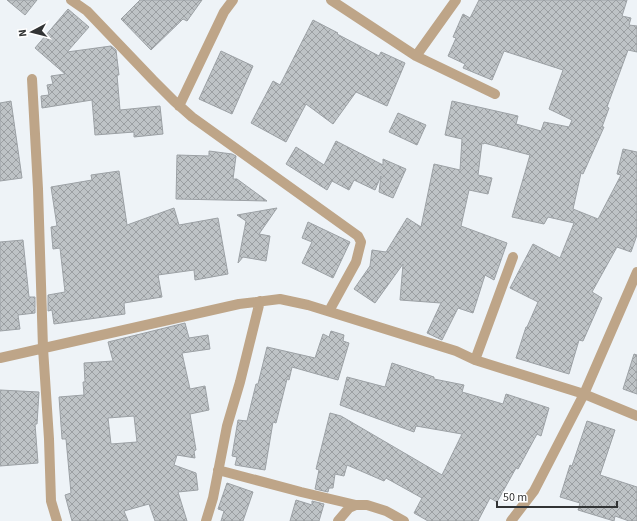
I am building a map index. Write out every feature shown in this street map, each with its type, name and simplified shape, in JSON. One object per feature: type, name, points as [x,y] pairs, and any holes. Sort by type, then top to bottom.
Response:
[{"type":"street","points":[[71,0],[86,10],[179,106],[358,236],[361,242],[356,262],[329,312]]},
{"type":"street","points":[[179,106],[224,12],[233,0]]},
{"type":"street","points":[[331,0],[416,56],[495,94]]},
{"type":"street","points":[[416,56],[456,0]]},
{"type":"street","points":[[32,79],[51,501],[57,521]]},
{"type":"street","points":[[475,360],[513,257]]},
{"type":"street","points":[[511,521],[534,491],[584,394],[637,272]]},
{"type":"street","points":[[0,358],[239,304],[280,298],[308,305],[456,351],[475,360],[584,394],[637,416]]},
{"type":"street","points":[[206,521],[227,426],[240,382],[260,301]]},
{"type":"street","points":[[218,470],[356,505],[367,505],[386,511],[404,521]]},
{"type":"street","points":[[338,521],[349,508],[356,505]]},
{"type":"building","points":[[7,0],[37,0],[25,15]]},
{"type":"building","points":[[140,0],[202,0],[187,21],[183,19],[151,50],[121,19]]},
{"type":"building","points":[[479,0],[627,0],[622,16],[631,18],[629,25],[637,26],[637,52],[628,50],[607,107],[609,108],[602,127],[604,127],[583,174],[581,173],[573,209],[598,219],[621,175],[617,174],[623,149],[637,152],[637,235],[631,252],[617,247],[592,292],[602,298],[583,341],[579,340],[569,374],[516,358],[526,327],[538,302],[510,288],[533,244],[560,258],[574,223],[548,217],[544,224],[512,217],[530,155],[482,143],[478,175],[492,178],[488,194],[469,190],[461,226],[507,243],[494,280],[485,275],[473,313],[458,308],[442,340],[427,333],[441,303],[400,300],[403,264],[375,303],[354,289],[370,266],[372,250],[386,252],[407,218],[421,227],[434,164],[460,170],[462,139],[445,135],[452,101],[518,116],[516,124],[541,131],[544,122],[569,127],[572,120],[549,109],[563,70],[504,51],[492,80],[463,68],[465,64],[448,56],[456,38],[453,37],[463,14],[470,18]]},
{"type":"building","points":[[68,9],[89,27],[67,52],[111,46],[116,50],[119,75],[117,75],[120,110],[160,106],[163,134],[134,137],[134,132],[95,135],[92,100],[42,108],[41,96],[49,95],[47,85],[53,84],[51,76],[65,74],[35,48]]},
{"type":"building","points":[[313,20],[379,56],[381,52],[405,63],[387,106],[356,92],[333,124],[306,104],[286,142],[251,123],[273,81],[280,85]]},
{"type":"building","points":[[221,51],[253,66],[232,114],[199,99]]},
{"type":"building","points":[[11,101],[22,178],[0,181],[0,103]]},
{"type":"building","points":[[398,113],[426,125],[417,145],[389,132]]},
{"type":"building","points":[[336,141],[383,165],[383,159],[406,169],[393,198],[379,192],[381,176],[375,190],[354,180],[349,190],[332,181],[327,190],[286,164],[296,147],[324,165]]},
{"type":"building","points":[[209,151],[232,154],[236,156],[233,179],[237,179],[267,201],[176,199],[177,155],[209,156]]},
{"type":"building","points":[[119,171],[127,225],[174,208],[179,225],[218,218],[228,274],[195,280],[194,270],[158,275],[162,297],[124,303],[125,314],[54,324],[52,310],[48,311],[48,295],[65,292],[60,248],[53,249],[51,227],[57,226],[51,187],[92,180],[91,175]]},
{"type":"building","points":[[277,208],[259,234],[270,236],[266,261],[243,257],[238,263],[246,221],[237,215]]},
{"type":"building","points":[[308,222],[350,242],[333,278],[302,263],[312,242],[302,238]]},
{"type":"building","points":[[23,240],[29,297],[35,297],[35,313],[18,315],[20,329],[0,331],[0,242]]},
{"type":"building","points":[[185,323],[189,338],[208,335],[210,349],[182,353],[190,389],[205,386],[209,410],[190,414],[196,450],[194,451],[195,458],[177,455],[174,465],[196,473],[198,490],[178,492],[187,521],[155,521],[149,504],[124,511],[128,521],[72,521],[65,495],[71,493],[66,439],[62,439],[59,397],[84,395],[84,363],[113,361],[108,342]],"holes":[[[134,416],[137,442],[111,444],[108,418]]]},
{"type":"building","points":[[331,331],[344,335],[343,341],[349,343],[338,380],[292,367],[289,380],[287,379],[276,423],[273,422],[265,470],[235,465],[237,457],[232,456],[238,420],[247,421],[267,347],[315,358],[323,334],[329,337]]},
{"type":"building","points":[[634,354],[637,355],[637,394],[623,389]]},
{"type":"building","points":[[392,363],[434,377],[434,379],[464,385],[462,392],[503,404],[506,394],[549,408],[541,436],[537,434],[518,469],[516,468],[497,502],[490,498],[478,521],[428,521],[414,513],[422,498],[386,478],[384,481],[347,465],[344,476],[335,474],[333,488],[329,488],[328,492],[315,489],[319,470],[316,469],[330,413],[341,416],[442,475],[462,434],[416,426],[414,432],[340,405],[347,377],[385,387]]},
{"type":"building","points":[[0,390],[39,392],[37,424],[35,424],[38,463],[0,466]]},
{"type":"building","points":[[587,421],[615,430],[600,475],[637,487],[637,521],[629,521],[615,516],[614,521],[578,510],[580,503],[560,497],[570,465],[572,466]]},
{"type":"building","points":[[227,483],[253,492],[243,521],[221,521],[224,511],[218,509]]},
{"type":"building","points":[[296,500],[312,505],[312,501],[324,504],[319,521],[290,521]]}]
